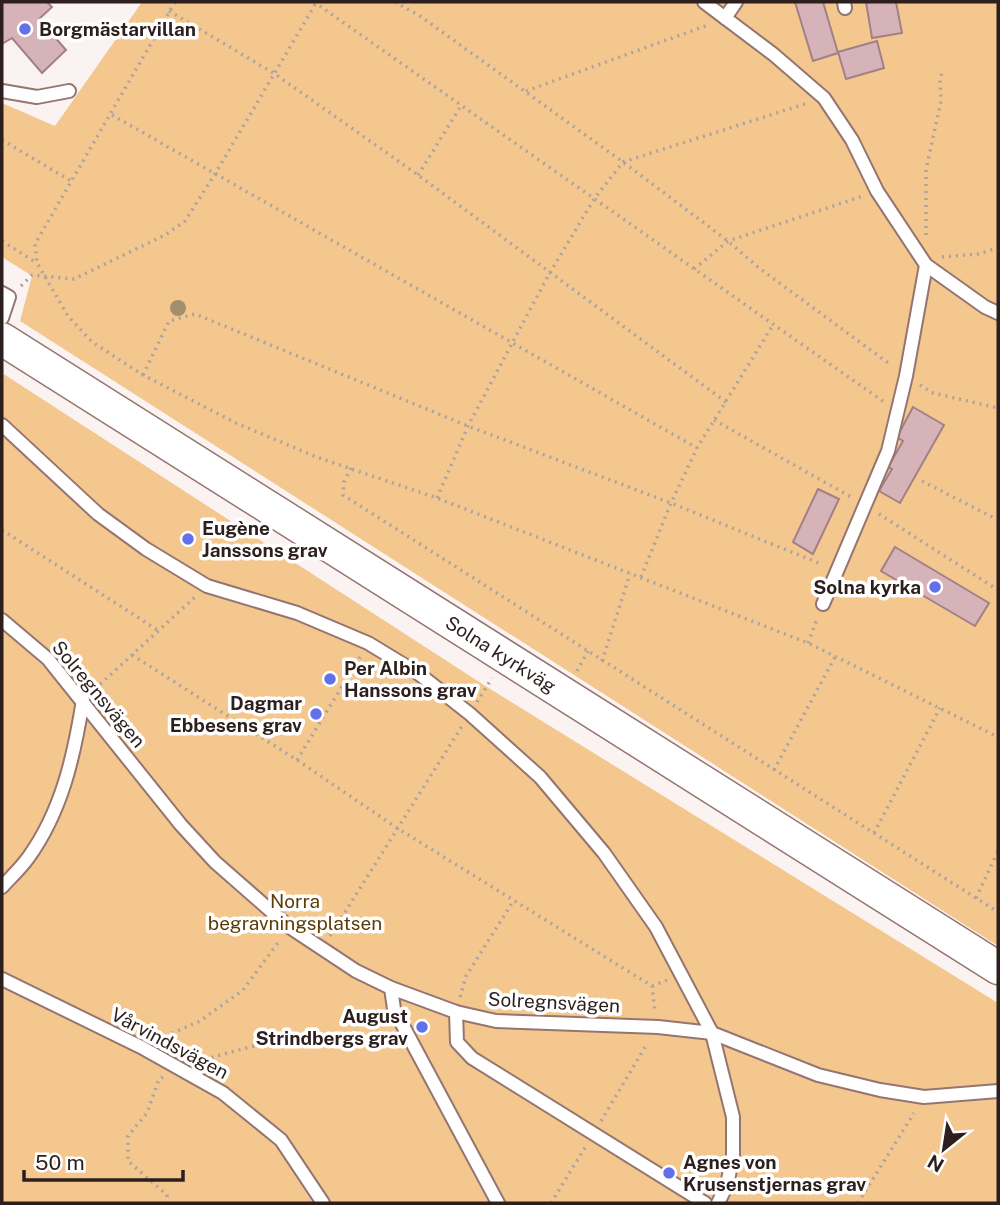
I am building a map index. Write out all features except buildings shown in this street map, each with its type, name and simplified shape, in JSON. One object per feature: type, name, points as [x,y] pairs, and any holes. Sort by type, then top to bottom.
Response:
[{"type":"street","name":"Solna kyrkväg","points":[[2,339],[998,968]]},
{"type":"lane","points":[[704,2],[824,98],[852,140],[877,191],[926,265],[985,307],[998,313]]},
{"type":"lane","points":[[725,18],[736,2]]},
{"type":"lane","points":[[2,91],[37,97],[69,91]]},
{"type":"lane","points":[[823,604],[888,451],[906,376],[926,265]]},
{"type":"lane","points":[[2,318],[5,295]]},
{"type":"lane","points":[[2,425],[98,514],[146,549],[207,586],[297,613],[368,643],[419,674],[470,714],[540,777],[604,853],[656,927],[712,1033],[733,1116],[733,1155],[727,1185],[718,1203]]},
{"type":"lane","name":"Solregnsvägen","points":[[2,620],[48,659],[83,699],[181,825],[225,871],[288,926],[356,971],[391,988],[456,1012],[496,1021],[657,1027],[712,1033],[818,1075],[880,1090],[924,1097],[998,1091]]},
{"type":"lane","points":[[2,887],[28,858],[59,803],[75,751],[83,699]]},
{"type":"lane","name":"Vårvindsvägen","points":[[2,979],[141,1047],[223,1093],[281,1140],[323,1203]]},
{"type":"lane","points":[[391,988],[394,1009],[498,1203]]},
{"type":"lane","points":[[456,1012],[457,1042],[472,1058],[705,1203]]},
{"type":"path","points":[[175,2],[34,244],[37,262],[68,316],[92,342],[143,375],[236,423],[437,498],[808,643],[998,737]]},
{"type":"path","points":[[5,295],[32,275],[74,279],[165,235],[185,221],[316,2],[773,326],[898,411]]},
{"type":"path","points":[[395,2],[421,16],[624,162],[759,268],[906,376],[933,393],[998,408]]},
{"type":"path","points":[[169,11],[275,74],[418,175],[726,402]]},
{"type":"path","points":[[526,91],[725,18]]},
{"type":"path","points":[[926,265],[926,170],[941,101],[940,79],[943,70]]},
{"type":"path","points":[[437,498],[468,426],[550,273],[594,199],[624,162],[824,98]]},
{"type":"path","points":[[418,175],[461,106]]},
{"type":"path","points":[[111,115],[697,447]]},
{"type":"path","points":[[2,140],[71,181]]},
{"type":"path","points":[[694,269],[729,242],[877,191]]},
{"type":"path","points":[[2,241],[37,262]]},
{"type":"path","points":[[926,265],[935,259],[951,255],[978,254],[998,248]]},
{"type":"path","points":[[143,375],[169,321],[195,314],[468,426],[671,503],[836,570]]},
{"type":"path","points":[[641,578],[697,447],[773,326]]},
{"type":"path","points":[[715,420],[865,505],[998,590]]},
{"type":"path","points":[[351,468],[344,482],[343,495],[998,912]]},
{"type":"path","points":[[922,481],[998,520]]},
{"type":"path","points":[[2,530],[159,631]]},
{"type":"path","points":[[602,661],[630,574]]},
{"type":"path","points":[[83,699],[207,586]]},
{"type":"path","points":[[808,643],[823,604]]},
{"type":"path","points":[[297,760],[368,643]]},
{"type":"path","points":[[574,675],[588,651]]},
{"type":"path","points":[[132,655],[297,760],[397,828],[652,986],[657,1027],[551,1203]]},
{"type":"path","points":[[774,771],[836,656]]},
{"type":"path","points":[[322,949],[496,671]]},
{"type":"path","points":[[874,833],[940,708]]},
{"type":"path","points":[[976,898],[998,851]]},
{"type":"path","points":[[456,1012],[466,976],[514,899]]},
{"type":"path","points":[[141,1047],[200,1021],[243,990],[288,926]]},
{"type":"path","points":[[166,1203],[167,1195],[128,1161],[128,1136],[147,1113],[159,1079],[179,1067],[254,1046]]},
{"type":"path","points":[[858,1203],[924,1097]]},
{"type":"green space","points":[[142,2],[998,2],[998,946],[20,321],[32,276],[2,257],[2,103],[55,126]]},
{"type":"green space","name":"Norra begravningsplatsen","points":[[2,373],[487,687],[998,1003],[998,1203],[2,1203]]},
{"type":"place","name":"Borgmästarvillan","points":[[25,29]]},
{"type":"place","name":"Eugène Janssons grav","points":[[188,539]]},
{"type":"place","name":"Solna kyrka","points":[[935,587]]},
{"type":"place","name":"Per Albin Hanssons grav","points":[[330,679]]},
{"type":"place","name":"Dagmar Ebbesens grav","points":[[316,714]]},
{"type":"place","name":"August Strindbergs grav","points":[[422,1027]]},
{"type":"place","name":"Agnes von Krusenstjernas grav","points":[[669,1173]]}]
